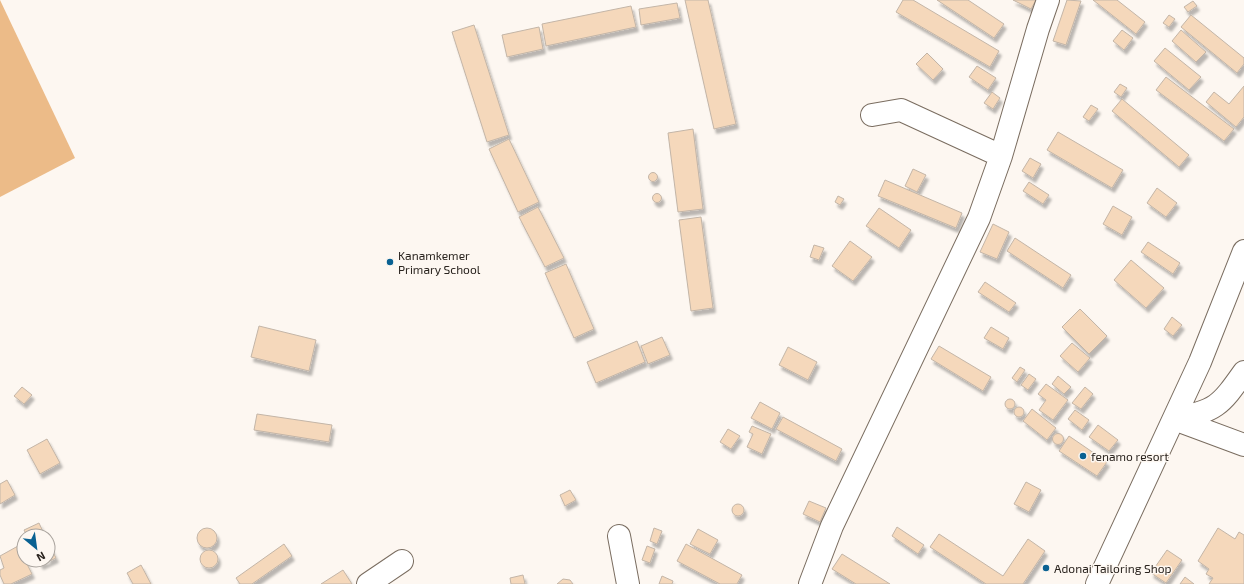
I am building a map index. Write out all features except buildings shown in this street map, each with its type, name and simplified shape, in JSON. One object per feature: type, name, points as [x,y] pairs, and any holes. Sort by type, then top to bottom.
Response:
[{"type":"street","points":[[810,584],[832,526],[979,218],[1001,156],[1038,29],[1048,0]]},
{"type":"street","points":[[872,115],[901,110],[1001,156]]},
{"type":"street","points":[[1098,584],[1200,362],[1244,251]]},
{"type":"street","points":[[1174,419],[1200,414],[1225,399],[1244,372]]},
{"type":"street","points":[[1174,419],[1244,445]]},
{"type":"street","points":[[619,536],[628,584]]},
{"type":"street","points":[[368,584],[402,561]]},
{"type":"shaded area","points":[[0,0],[75,158],[0,197]]},
{"type":"place","name":"Kanamkemer Primary School","points":[[390,262]]},
{"type":"place","name":"fenamo resort","points":[[1083,456]]},
{"type":"place","name":"Adonai Tailoring Shop","points":[[1046,568]]}]
